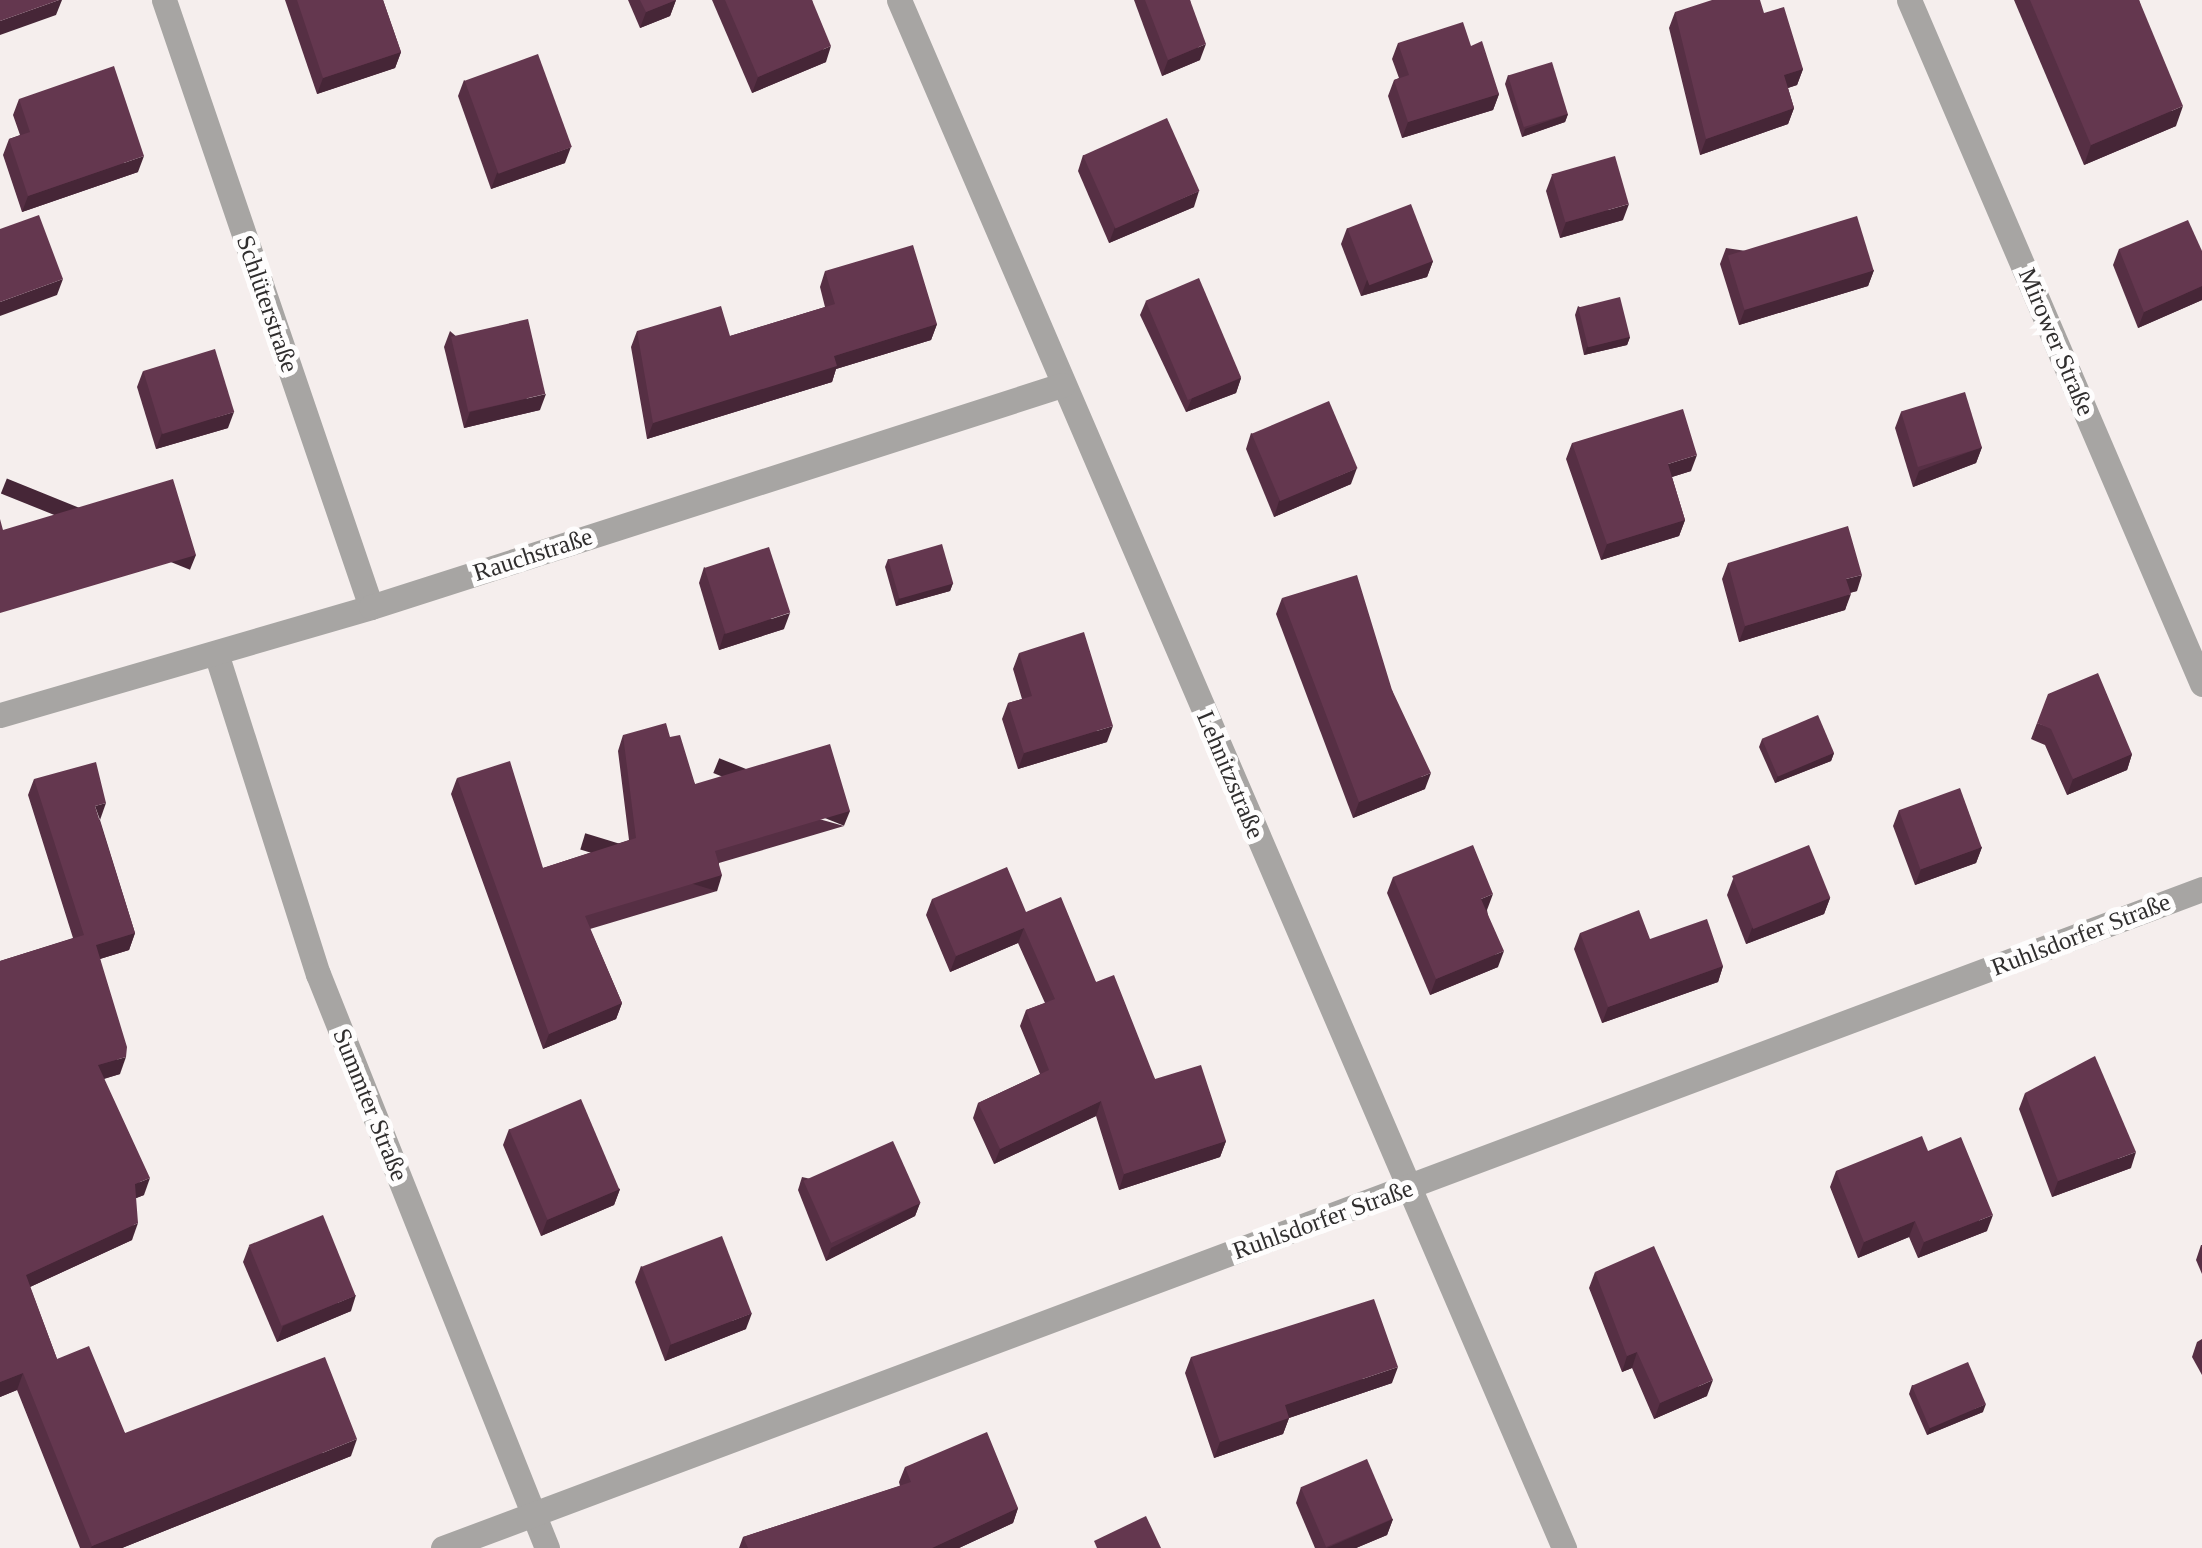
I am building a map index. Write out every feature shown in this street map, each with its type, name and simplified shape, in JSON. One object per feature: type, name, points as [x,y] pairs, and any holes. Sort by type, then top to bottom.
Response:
[{"type":"street","name":"Schlüterstraße","points":[[164,0],[371,608]]},
{"type":"street","name":"Lehnitzstraße","points":[[899,0],[1564,1548]]},
{"type":"street","name":"Mirower Straße","points":[[1909,0],[2202,684]]},
{"type":"street","name":"Rauchstraße","points":[[0,715],[371,608],[1062,384]]},
{"type":"street","name":"Summter Straße","points":[[216,653],[318,974],[547,1548]]},
{"type":"street","name":"Ruhlsdorfer Straße","points":[[443,1548],[2202,890]]},
{"type":"building","points":[[0,0],[59,0],[0,21]]},
{"type":"building","points":[[297,0],[383,0],[401,52],[323,78]]},
{"type":"building","points":[[640,0],[676,0],[646,12]]},
{"type":"building","points":[[725,0],[812,0],[831,46],[758,77]]},
{"type":"building","points":[[1145,0],[1190,0],[1206,44],[1168,60]]},
{"type":"building","points":[[1712,0],[1760,0],[1764,13],[1784,7],[1803,69],[1784,75],[1794,108],[1706,139],[1675,12]]},
{"type":"building","points":[[2030,0],[2139,0],[2183,106],[2091,145]]},
{"type":"building","points":[[1463,22],[1471,46],[1482,41],[1499,94],[1408,122],[1394,80],[1409,75],[1398,43]]},
{"type":"building","points":[[538,54],[572,147],[499,174],[465,81]]},
{"type":"building","points":[[1552,62],[1568,114],[1524,127],[1508,75]]},
{"type":"building","points":[[114,66],[144,156],[28,196],[9,139],[30,132],[19,99]]},
{"type":"building","points":[[1167,118],[1200,191],[1115,229],[1083,155]]},
{"type":"building","points":[[1615,156],[1629,204],[1565,222],[1552,174]]},
{"type":"building","points":[[1411,204],[1433,261],[1369,285],[1348,228]]},
{"type":"building","points":[[39,215],[63,279],[0,302],[0,229]]},
{"type":"building","points":[[1857,216],[1874,271],[1745,310],[1728,255]]},
{"type":"building","points":[[2188,220],[2202,251],[2202,286],[2144,312],[2119,249]]},
{"type":"building","points":[[913,245],[937,324],[834,356],[837,366],[653,423],[637,331],[721,306],[730,336],[835,304],[825,271]]},
{"type":"building","points":[[1199,278],[1241,377],[1188,400],[1146,301]]},
{"type":"building","points":[[1620,297],[1630,337],[1588,347],[1578,307]]},
{"type":"building","points":[[528,319],[545,394],[468,412],[451,337]]},
{"type":"building","points":[[215,349],[234,412],[163,434],[143,371]]},
{"type":"building","points":[[1965,392],[1982,447],[1918,467],[1901,412]]},
{"type":"building","points":[[1329,401],[1358,468],[1280,501],[1252,434]]},
{"type":"building","points":[[1683,409],[1697,455],[1668,464],[1685,520],[1607,544],[1572,443]]},
{"type":"building","points":[[173,479],[196,555],[0,613],[0,519],[3,530]]},
{"type":"building","points":[[1848,526],[1862,575],[1846,579],[1851,594],[1745,626],[1728,563]]},
{"type":"building","points":[[942,544],[953,583],[899,599],[888,559]]},
{"type":"building","points":[[769,547],[790,613],[726,634],[704,568]]},
{"type":"building","points":[[1357,575],[1392,690],[1431,773],[1359,802],[1282,598]]},
{"type":"building","points":[[1084,632],[1113,726],[1024,753],[1008,703],[1032,696],[1019,653]]},
{"type":"building","points":[[2098,673],[2132,754],[2073,779],[2051,729],[2037,723],[2048,694]]},
{"type":"building","points":[[1818,715],[1834,753],[1778,777],[1762,739]]},
{"type":"building","points":[[666,723],[670,737],[680,735],[695,784],[830,744],[850,811],[715,851],[722,875],[585,916],[622,1003],[549,1034],[457,778],[510,761],[543,868],[636,838],[623,735]]},
{"type":"building","points":[[96,762],[106,803],[95,806],[135,933],[96,945],[127,1047],[126,1057],[98,1065],[150,1178],[135,1184],[138,1223],[26,1275],[57,1359],[89,1346],[125,1433],[325,1357],[357,1439],[92,1546],[23,1373],[0,1382],[0,961],[84,935],[34,779]]},
{"type":"building","points":[[1960,788],[1982,847],[1920,869],[1899,810]]},
{"type":"building","points":[[1473,845],[1493,894],[1481,899],[1504,951],[1436,979],[1393,877]]},
{"type":"building","points":[[1809,845],[1830,898],[1753,929],[1732,876]]},
{"type":"building","points":[[1007,867],[1026,912],[1061,897],[1096,982],[1114,975],[1155,1079],[1201,1065],[1226,1141],[1124,1174],[1101,1101],[1000,1149],[978,1103],[1049,1070],[1026,1010],[1055,999],[1024,928],[956,956],[932,899]]},
{"type":"building","points":[[1639,910],[1650,939],[1707,919],[1723,966],[1608,1007],[1580,933]]},
{"type":"building","points":[[2095,1056],[2136,1152],[2058,1181],[2025,1093]]},
{"type":"building","points":[[581,1099],[619,1189],[547,1220],[509,1129]]},
{"type":"building","points":[[1922,1136],[1928,1151],[1961,1137],[1993,1215],[1924,1242],[1915,1221],[1864,1242],[1836,1171]]},
{"type":"building","points":[[893,1141],[921,1203],[831,1243],[803,1181]]},
{"type":"building","points":[[323,1215],[356,1296],[281,1326],[249,1245]]},
{"type":"building","points":[[722,1236],[752,1313],[671,1344],[642,1267]]},
{"type":"building","points":[[1654,1246],[1713,1380],[1660,1403],[1637,1352],[1627,1356],[1595,1272]]},
{"type":"building","points":[[1374,1299],[1398,1367],[1285,1405],[1289,1418],[1220,1442],[1191,1357]]},
{"type":"building","points":[[1968,1362],[1986,1404],[1930,1428],[1912,1386]]},
{"type":"building","points":[[987,1432],[1018,1508],[932,1548],[748,1548],[743,1537],[911,1482],[905,1467]]},
{"type":"building","points":[[1367,1459],[1392,1519],[1326,1547],[1301,1487]]},
{"type":"building","points":[[1146,1516],[1161,1548],[1097,1548],[1094,1541]]}]
